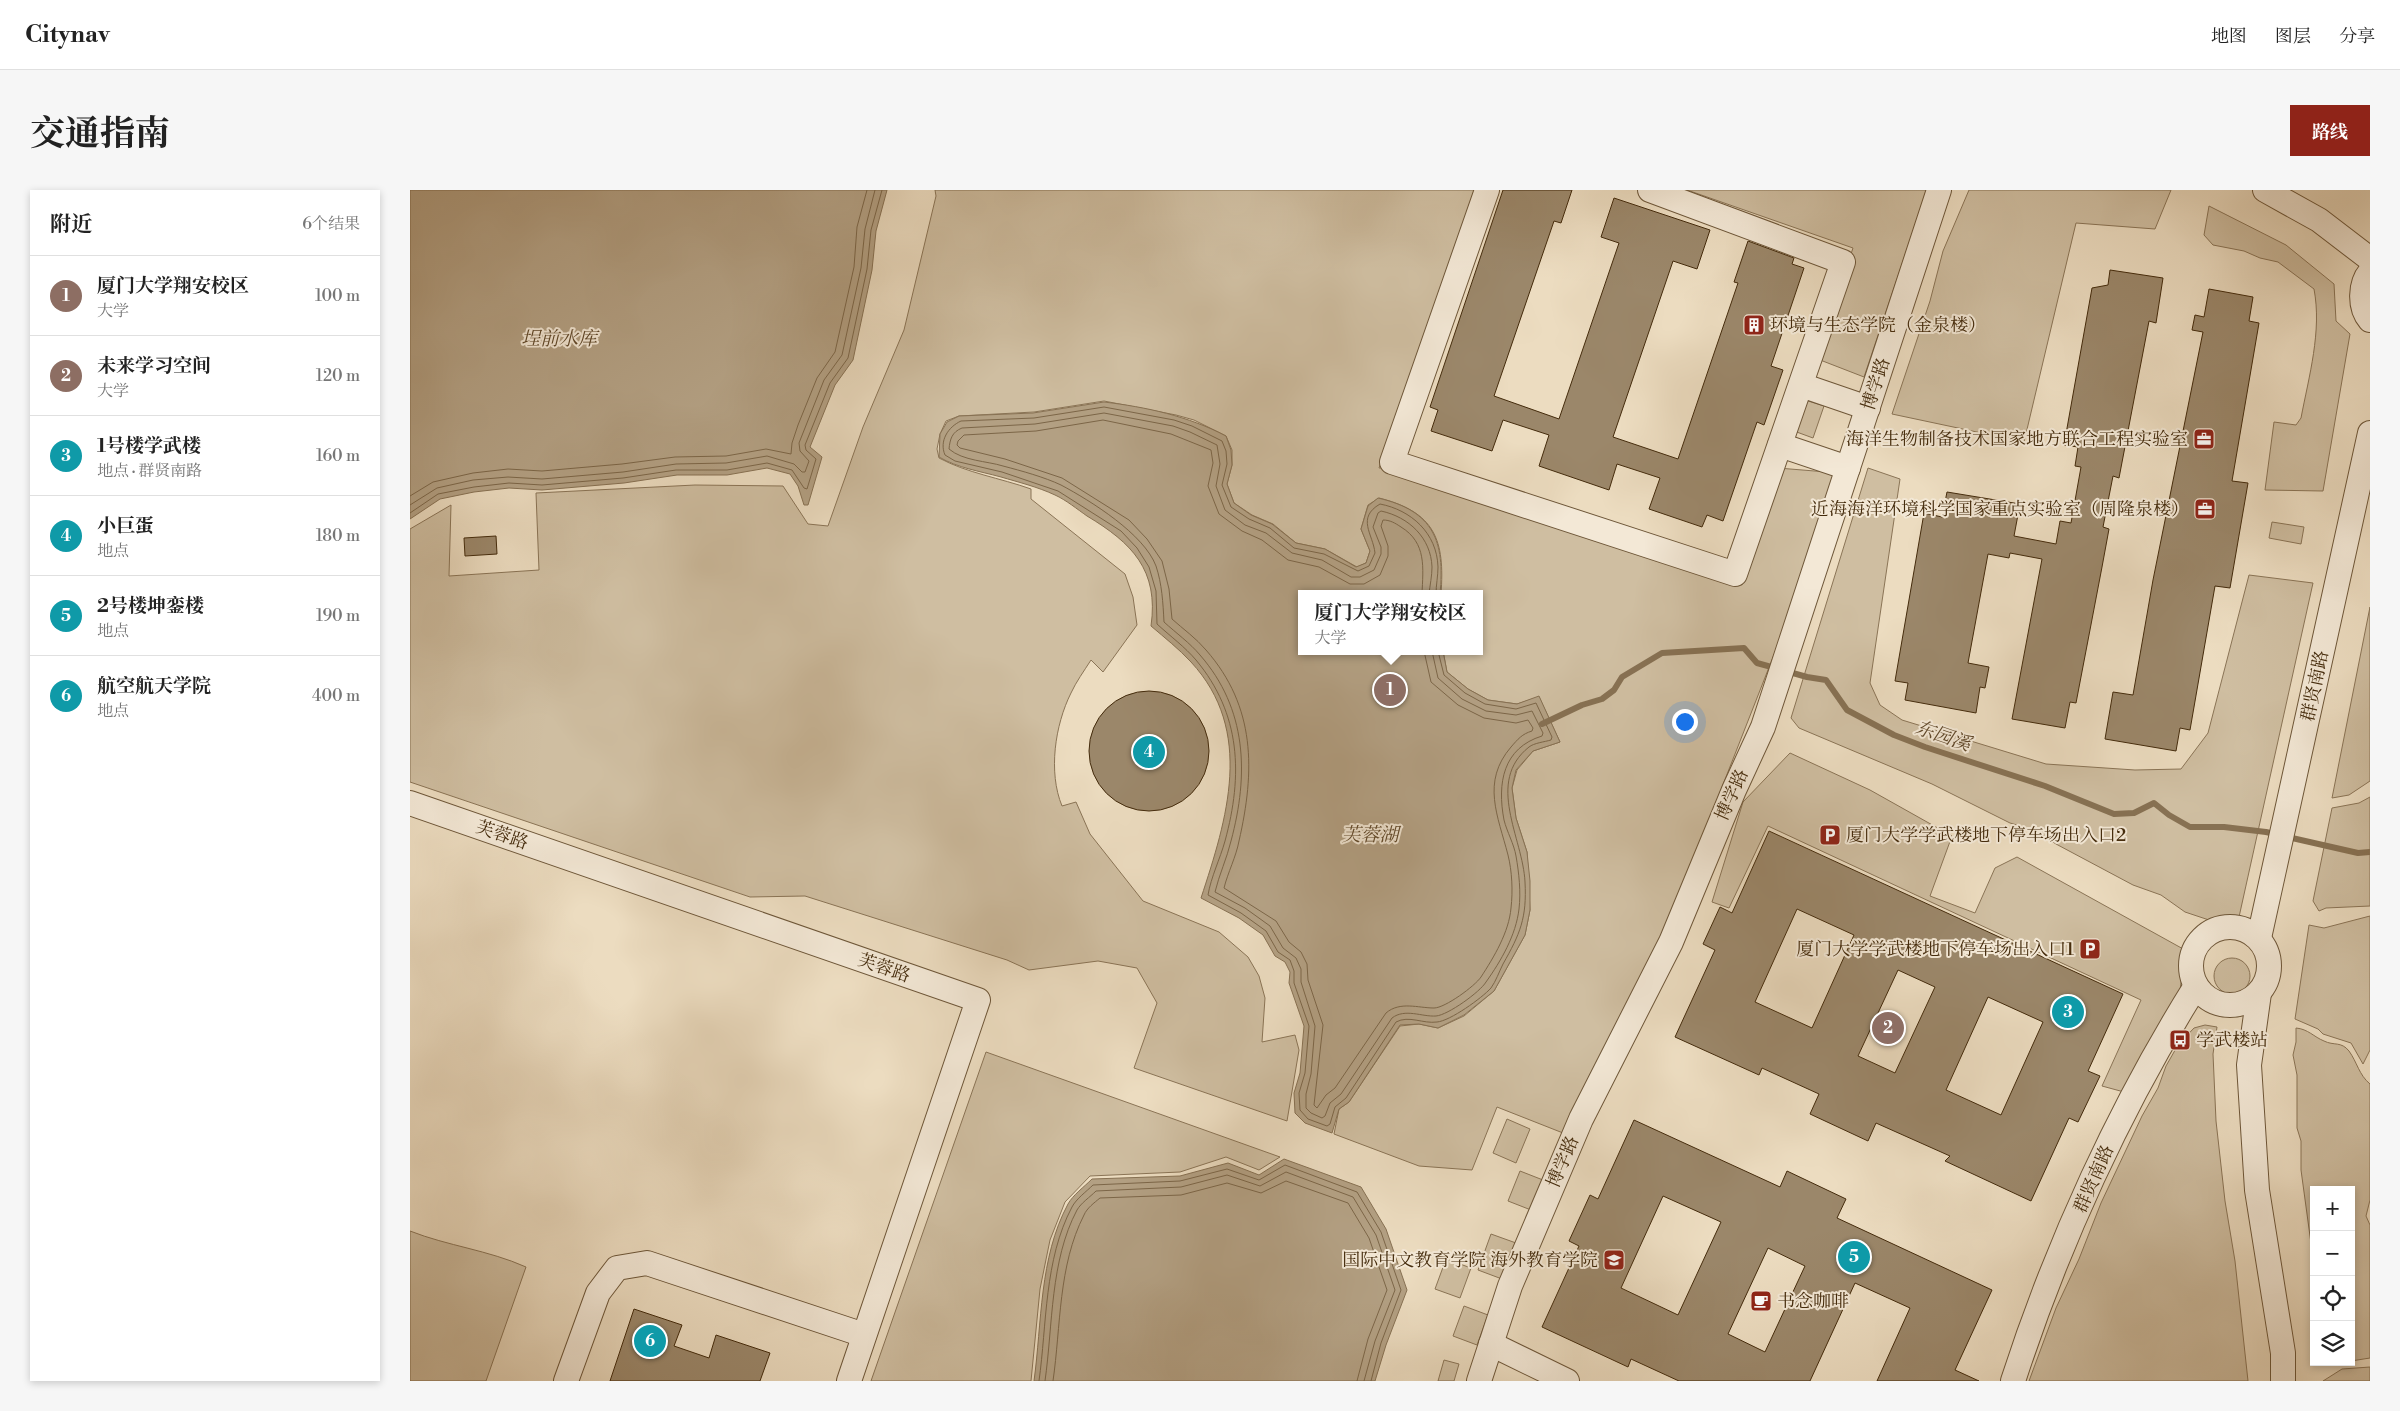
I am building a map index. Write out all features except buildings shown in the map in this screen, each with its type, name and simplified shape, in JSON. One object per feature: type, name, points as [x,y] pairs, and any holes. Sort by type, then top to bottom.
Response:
[{"type":"street","points":[[1487,190],[1392,462],[1735,574],[1843,262],[1664,192]]},
{"type":"street","name":"博学路","points":[[1479,1381],[1510,1286],[1581,1118],[1671,942],[1734,790],[1763,727],[1939,190]]},
{"type":"street","points":[[2265,190],[2319,220],[2370,258]]},
{"type":"street","points":[[2370,272],[2362,288],[2362,303],[2370,320]]},
{"type":"street","points":[[1801,385],[1868,408]]},
{"type":"street","name":"群贤南路","points":[[2259,938],[2370,433]]},
{"type":"street","points":[[1780,445],[1848,468]]},
{"type":"street","name":"芙蓉路","points":[[410,804],[978,1000],[849,1381]]},
{"type":"street","points":[[2259,993],[2248,1002],[2235,1006],[2219,1004],[2207,998],[2196,986],[2191,973],[2192,959],[2196,946],[2205,935],[2217,928],[2231,926],[2246,929],[2259,938],[2266,948],[2270,961],[2269,975],[2259,993],[2249,1065],[2257,1190],[2283,1353],[2283,1381]]},
{"type":"street","name":"群贤南路","points":[[2013,1381],[2030,1328],[2098,1166],[2172,1023],[2196,986]]},
{"type":"street","points":[[566,1381],[598,1293],[617,1268],[647,1263],[864,1335]]},
{"type":"street","points":[[1491,1344],[1567,1381]]},
{"type":"shaded area","points":[[935,190],[1476,190],[1379,468],[1386,468],[1742,585],[1778,468],[1839,473],[1788,619],[1660,945],[1563,1133],[1497,1107],[1472,1170],[1419,1166],[1334,1134],[1339,1109],[1349,1102],[1400,1026],[1419,1024],[1438,1028],[1464,1016],[1494,991],[1525,935],[1530,910],[1527,852],[1516,818],[1512,788],[1517,770],[1533,751],[1560,742],[1539,697],[1517,704],[1488,700],[1468,689],[1447,672],[1444,655],[1483,655],[1483,590],[1441,590],[1441,558],[1438,544],[1424,520],[1413,511],[1379,498],[1368,505],[1361,529],[1370,551],[1366,563],[1357,567],[1325,549],[1296,543],[1273,524],[1252,515],[1234,503],[1227,484],[1232,465],[1232,450],[1226,436],[1194,420],[1104,401],[1034,412],[959,416],[946,421],[940,434],[937,449],[939,458],[950,463],[972,472],[1031,489],[1031,499],[1125,574],[1133,597],[1137,625],[1103,672],[1091,660],[1071,693],[1061,719],[1055,749],[1054,764],[1058,793],[1062,806],[1076,802],[1090,834],[1143,901],[1219,932],[1248,957],[1259,976],[1265,998],[1262,1042],[1295,1035],[1299,1050],[1287,1121],[1134,1068],[1157,1003],[1137,968],[1098,961],[1029,970],[1007,960],[805,896],[750,897],[410,782],[410,529],[451,505],[449,576],[539,570],[536,493],[695,485],[783,486],[808,524],[828,526],[863,427],[904,330],[936,196]]},
{"type":"shaded area","points":[[1687,190],[1927,190],[1864,377],[1815,358],[1853,248]]},
{"type":"shaded area","points":[[1969,190],[2171,190],[2155,229],[2076,223],[2024,442],[1892,414],[1930,301],[1943,251]]},
{"type":"shaded area","points":[[2209,206],[2286,245],[2334,284],[2336,321],[2350,334],[2323,491],[2265,490],[2274,422],[2296,425],[2301,418],[2316,337],[2314,289],[2278,262],[2260,258],[2244,251],[2213,245],[2204,235]]},
{"type":"shaded area","points":[[1805,400],[1824,406],[1813,438],[1794,431]]},
{"type":"shaded area","points":[[1868,468],[1900,479],[1870,683],[1880,705],[1902,720],[2046,764],[2135,770],[2181,769],[2208,733],[2249,575],[2313,583],[2239,917],[2212,921],[2185,912],[2161,895],[2133,885],[2056,844],[2034,830],[2010,823],[1932,784],[1799,728],[1791,718]]},
{"type":"shaded area","points":[[2272,522],[2304,527],[2301,544],[2269,538]]},
{"type":"shaded area","points":[[2370,607],[2370,781],[2349,795],[2332,798]]},
{"type":"shaded area","points":[[1790,753],[1870,790],[1952,836],[1930,896],[1975,913],[1995,868],[2017,857],[2185,950],[2180,991],[2124,1092],[2102,1086],[2141,1000],[1768,826],[1729,908],[1712,902],[1743,802]]},
{"type":"shaded area","points":[[2370,797],[2370,906],[2326,908],[2319,911],[2313,901],[2332,808],[2359,803]]},
{"type":"shaded area","points":[[2370,916],[2370,1050],[2363,1064],[2351,1043],[2323,1034],[2318,1029],[2295,1019],[2309,925],[2324,928]]},
{"type":"shaded area","points":[[2232,958],[2239,959],[2245,963],[2249,969],[2249,983],[2245,989],[2239,993],[2232,994],[2225,993],[2219,989],[2215,983],[2214,976],[2215,969],[2219,963],[2225,959]]},
{"type":"shaded area","points":[[2205,1025],[2217,1027],[2213,1054],[2216,1121],[2225,1201],[2235,1261],[2248,1381],[2029,1381],[2056,1308],[2079,1259],[2101,1203],[2142,1116],[2158,1088],[2166,1066],[2178,1045],[2194,1028]]},
{"type":"shaded area","points":[[2296,1028],[2346,1048],[2352,1055],[2363,1077],[2370,1084],[2370,1200],[2366,1216],[2370,1225],[2370,1358],[2355,1360],[2355,1186],[2310,1186],[2310,1236],[2301,1170],[2301,1141],[2297,1128],[2297,1075],[2293,1055],[2296,1042]]},
{"type":"shaded area","points":[[986,1052],[1280,1157],[1259,1170],[1226,1157],[1180,1172],[1090,1176],[1065,1202],[1050,1240],[1040,1289],[1031,1381],[871,1381]]},
{"type":"shaded area","points":[[1507,1119],[1530,1129],[1516,1163],[1493,1153]]},
{"type":"shaded area","points":[[1520,1171],[1543,1180],[1531,1210],[1508,1201]]},
{"type":"shaded area","points":[[410,1231],[439,1241],[497,1256],[526,1267],[486,1381],[410,1381]]},
{"type":"shaded area","points":[[1491,1234],[1516,1243],[1502,1279],[1478,1270]]},
{"type":"shaded area","points":[[1446,1259],[1471,1268],[1460,1298],[1435,1289]]},
{"type":"shaded area","points":[[1464,1306],[1488,1315],[1477,1345],[1453,1336]]},
{"type":"shaded area","points":[[1444,1360],[1459,1364],[1454,1381],[1438,1381]]},
{"type":"shaded area","points":[[2370,1367],[2370,1381],[2323,1381],[2342,1369]]},
{"type":"water","name":"埕前水库","points":[[410,190],[887,190],[876,231],[872,270],[853,360],[835,385],[810,447],[822,457],[808,505],[804,505],[798,486],[790,474],[767,468],[727,475],[677,475],[624,483],[542,490],[509,488],[474,492],[440,499],[410,519]]},
{"type":"water","name":"芙蓉湖","points":[[1104,402],[1166,413],[1212,429],[1226,436],[1231,450],[1232,465],[1227,484],[1234,503],[1251,515],[1272,524],[1296,543],[1325,549],[1356,567],[1366,563],[1370,551],[1361,529],[1368,506],[1378,498],[1412,511],[1424,520],[1432,531],[1437,544],[1440,558],[1440,590],[1298,590],[1298,655],[1444,655],[1447,672],[1468,689],[1488,700],[1517,704],[1539,696],[1560,742],[1533,751],[1516,770],[1512,788],[1516,818],[1527,852],[1530,910],[1525,935],[1494,991],[1464,1015],[1438,1028],[1419,1024],[1400,1025],[1349,1102],[1339,1109],[1332,1133],[1305,1123],[1295,1113],[1294,1093],[1300,1073],[1304,1026],[1289,983],[1290,972],[1285,962],[1275,956],[1263,935],[1239,918],[1201,898],[1211,868],[1226,807],[1230,776],[1229,746],[1223,717],[1211,689],[1191,662],[1151,626],[1151,589],[1139,560],[1117,537],[1059,497],[1028,485],[961,467],[939,457],[940,434],[947,422],[959,416],[1033,413]]},
{"type":"water","points":[[1284,1159],[1361,1187],[1386,1229],[1407,1290],[1386,1345],[1375,1381],[1034,1381],[1043,1291],[1052,1246],[1068,1204],[1092,1179],[1180,1176],[1228,1163],[1259,1175]]},
{"type":"waterway","name":"东园溪","points":[[1542,724],[1582,705],[1602,699],[1614,690],[1622,677],[1662,653],[1744,648],[1757,663],[1807,677],[1826,680],[1847,710],[1894,735],[2045,786],[2114,814],[2134,813],[2154,803],[2169,815],[2190,827],[2224,827],[2266,832],[2358,853],[2370,852]]},
{"type":"place","name":"环境与生态学院（金泉楼）","points":[[1754,325]]},
{"type":"place","name":"海洋生物制备技术国家地方联合工程实验室","points":[[2204,439]]},
{"type":"place","name":"近海海洋环境科学国家重点实验室（周隆泉楼）","points":[[2205,509]]},
{"type":"place","name":"厦门大学翔安校区","points":[[1390,690]]},
{"type":"place","name":"小巨蛋","points":[[1149,752]]},
{"type":"place","name":"厦门大学学武楼地下停车场出入口2","points":[[1830,835]]},
{"type":"place","name":"厦门大学学武楼地下停车场出入口1","points":[[2090,949]]},
{"type":"place","name":"1号楼学武楼","points":[[2068,1012]]},
{"type":"place","name":"未来学习空间","points":[[1888,1028]]},
{"type":"place","name":"学武楼站","points":[[2180,1040]]},
{"type":"place","name":"2号楼坤銮楼","points":[[1854,1257]]},
{"type":"place","name":"国际中文教育学院 海外教育学院","points":[[1614,1260]]},
{"type":"place","name":"书念咖啡","points":[[1761,1301]]},
{"type":"place","name":"航空航天学院","points":[[650,1341]]}]
